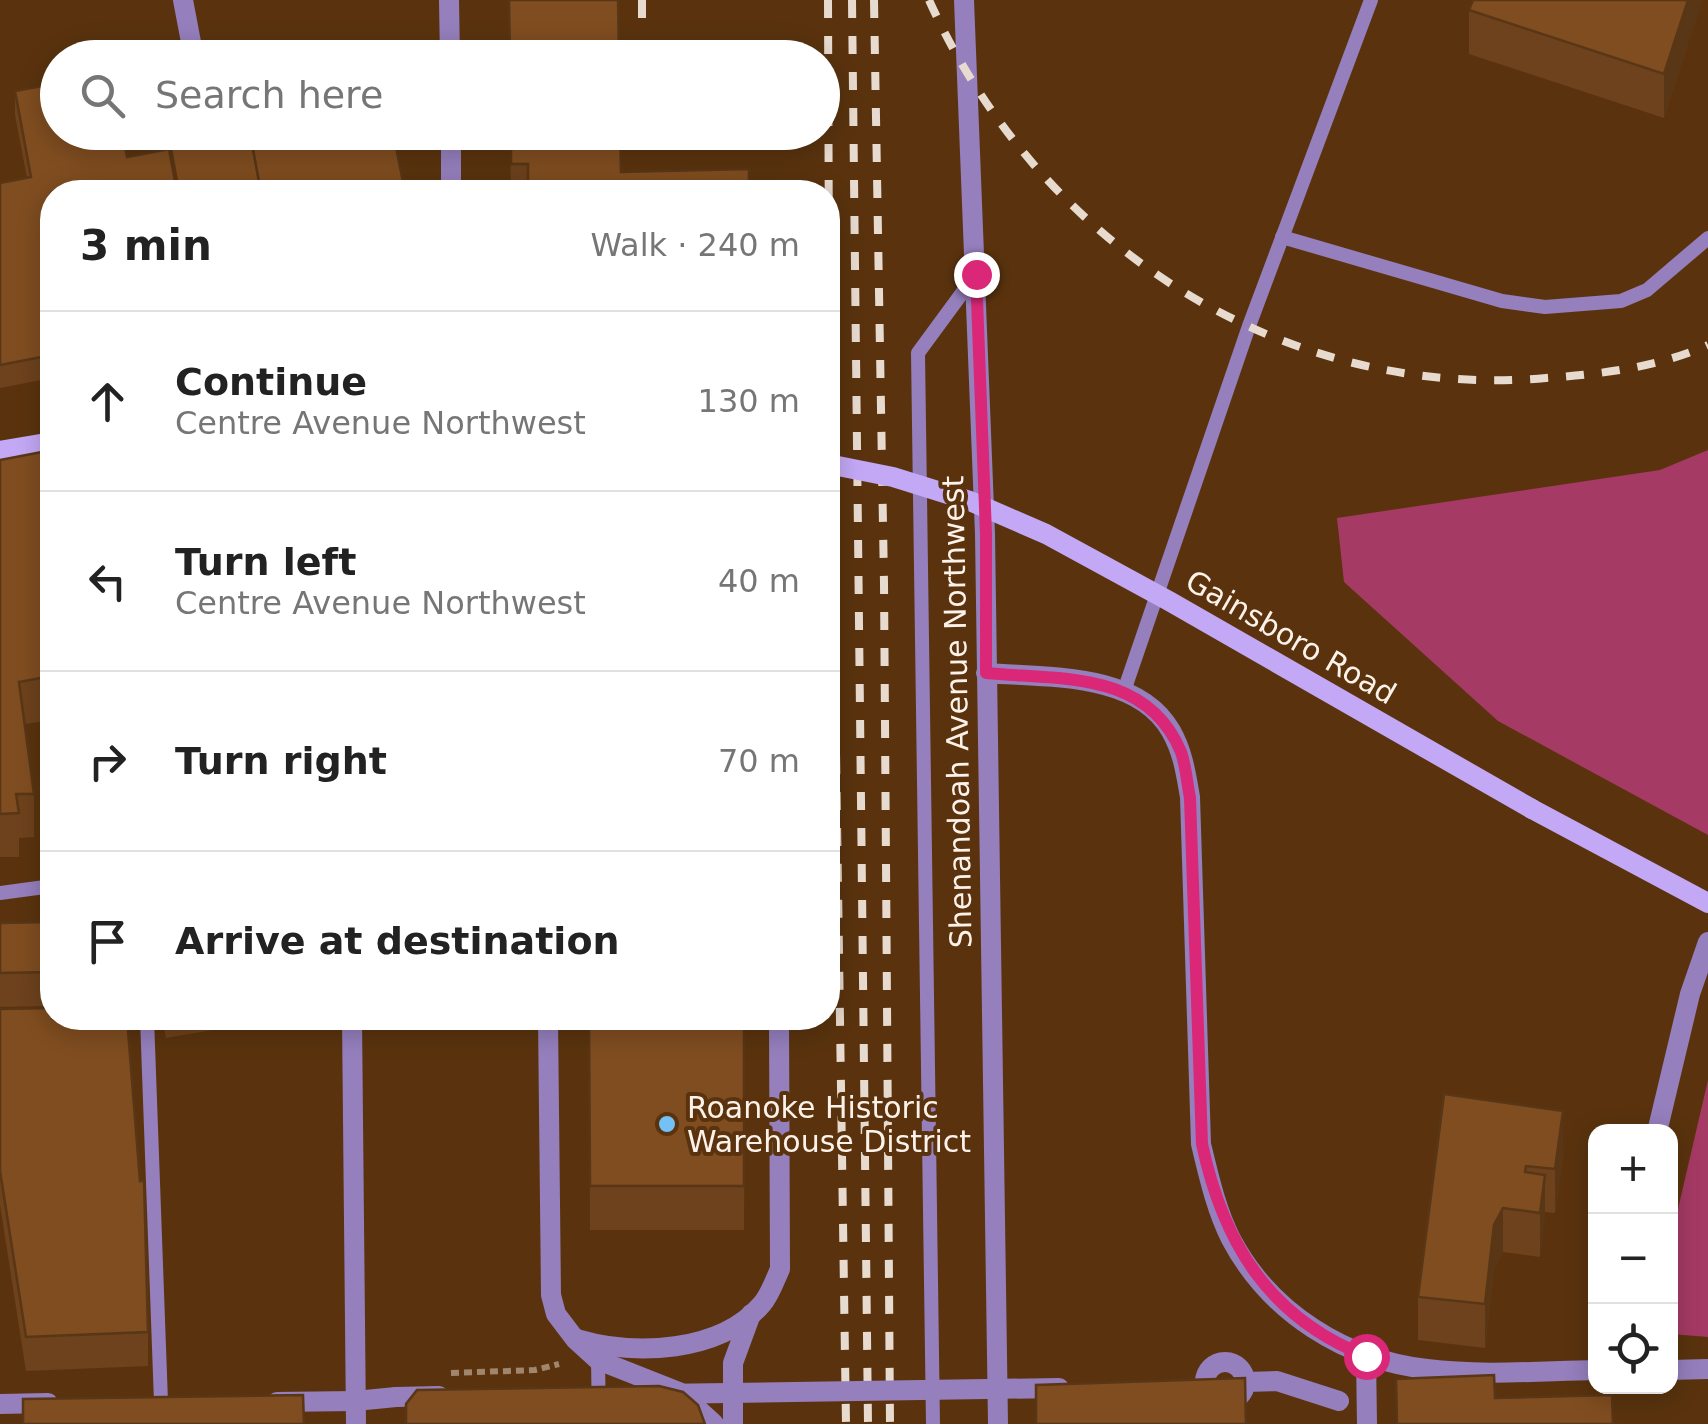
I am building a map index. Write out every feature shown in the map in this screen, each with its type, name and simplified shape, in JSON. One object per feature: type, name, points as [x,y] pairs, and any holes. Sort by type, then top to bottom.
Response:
[{"type":"main road","points":[[0,451],[40,444]]},
{"type":"main road","name":"Gainsboro Road","points":[[840,466],[893,477],[970,501],[1046,534],[1532,809],[1708,903]]},
{"type":"street","points":[[182,0],[190,40]]},
{"type":"street","points":[[450,0],[450,40]]},
{"type":"street","name":"Shenandoah Avenue Northwest","points":[[964,0],[986,534],[998,1424]]},
{"type":"street","points":[[451,150],[451,180]]},
{"type":"street","points":[[986,673],[1092,683],[1124,690],[1148,704],[1169,727],[1182,756],[1190,798],[1202,1144],[1212,1192],[1231,1238],[1251,1270],[1276,1298],[1340,1346],[1366,1356],[1454,1372],[1588,1370]]},
{"type":"street","points":[[1658,1124],[1690,994],[1708,942]]},
{"type":"street","points":[[352,1030],[356,1424]]},
{"type":"street","points":[[548,1030],[551,1296],[556,1314],[598,1360],[679,1392],[714,1424]]},
{"type":"street","points":[[575,1338],[613,1346],[693,1345],[720,1337],[764,1303],[780,1269],[780,1030]]},
{"type":"street","points":[[733,1424],[733,1363],[750,1314]]},
{"type":"street","points":[[1366,1356],[1367,1424]]},
{"type":"street","points":[[1178,1385],[1205,1384],[1208,1371],[1224,1362],[1241,1370],[1245,1382],[1277,1381],[1339,1401]]},
{"type":"street","points":[[1678,1370],[1708,1369]]},
{"type":"street","points":[[582,1393],[789,1394],[1081,1387]]},
{"type":"street","points":[[257,1402],[452,1396]]},
{"type":"street","points":[[0,1404],[68,1403]]},
{"type":"lane","points":[[1124,690],[1282,237],[1371,0]]},
{"type":"lane","points":[[1282,237],[1502,301],[1545,307],[1621,301],[1647,290],[1708,238]]},
{"type":"lane","points":[[933,1424],[918,352],[976,274]]},
{"type":"lane","points":[[0,893],[40,888]]},
{"type":"lane","points":[[147,1030],[162,1402]]},
{"type":"lane","points":[[598,1360],[599,1424]]},
{"type":"path","points":[[448,1373],[535,1370],[559,1364]]},
{"type":"shaded area","points":[[1708,450],[1708,835],[1498,721],[1344,582],[1337,518],[1660,470]]},
{"type":"shaded area","points":[[1708,1080],[1708,1337],[1678,1335],[1678,1209]]},
{"type":"building","points":[[509,0],[618,0],[619,40],[510,40]]},
{"type":"building","points":[[1473,0],[1688,0],[1664,74],[1469,10]]},
{"type":"building","points":[[40,86],[40,150],[126,150],[127,157],[169,150],[175,180],[40,180],[40,357],[0,365],[0,183],[31,177],[15,91]]},
{"type":"building","points":[[171,150],[253,150],[259,180],[177,180]]},
{"type":"building","points":[[253,150],[397,150],[403,180],[259,180]]},
{"type":"building","points":[[511,150],[620,150],[621,172],[749,169],[749,180],[528,180],[528,164],[511,164]]},
{"type":"building","points":[[40,452],[40,678],[19,682],[34,794],[16,794],[19,813],[0,814],[0,460]]},
{"type":"building","points":[[40,922],[40,972],[0,973],[0,923]]},
{"type":"building","points":[[40,1008],[40,1030],[128,1030],[140,1181],[144,1181],[148,1332],[26,1337],[0,1171],[0,1009]]},
{"type":"building","name":"Roanoke Historic Warehouse District","points":[[589,1030],[744,1030],[744,1186],[590,1186]]},
{"type":"building","points":[[1444,1094],[1563,1111],[1555,1169],[1526,1166],[1525,1172],[1545,1175],[1540,1213],[1503,1208],[1494,1225],[1485,1304],[1418,1297]]},
{"type":"building","points":[[1494,1375],[1495,1398],[1612,1395],[1613,1424],[1397,1424],[1396,1379]]},
{"type":"building","points":[[1245,1378],[1246,1424],[1036,1424],[1036,1385]]},
{"type":"building","points":[[659,1386],[683,1392],[698,1405],[705,1424],[406,1424],[406,1404],[417,1390]]},
{"type":"building","points":[[303,1395],[304,1424],[23,1424],[23,1399]]},
{"type":"railway","points":[[642,0],[642,18]]},
{"type":"railway","points":[[828,0],[828,40]]},
{"type":"railway","points":[[852,0],[868,1424]]},
{"type":"railway","points":[[874,0],[884,583],[890,1424]]},
{"type":"railway","points":[[929,0],[976,86],[1033,164],[1101,232],[1178,288],[1261,332],[1352,363],[1447,378],[1546,378],[1608,372],[1668,359],[1708,345]]},
{"type":"railway","points":[[829,150],[829,180]]},
{"type":"railway","points":[[840,1021],[846,1424]]},
{"type":"place","name":"Roanoke Historic Warehouse District","points":[[667,1124]]},
{"type":"route","points":[[976,274],[986,534],[986,673],[1092,683],[1124,690],[1148,704],[1169,727],[1182,756],[1190,798],[1202,1144],[1212,1192],[1231,1238],[1251,1270],[1276,1298],[1340,1346],[1366,1356]]}]
